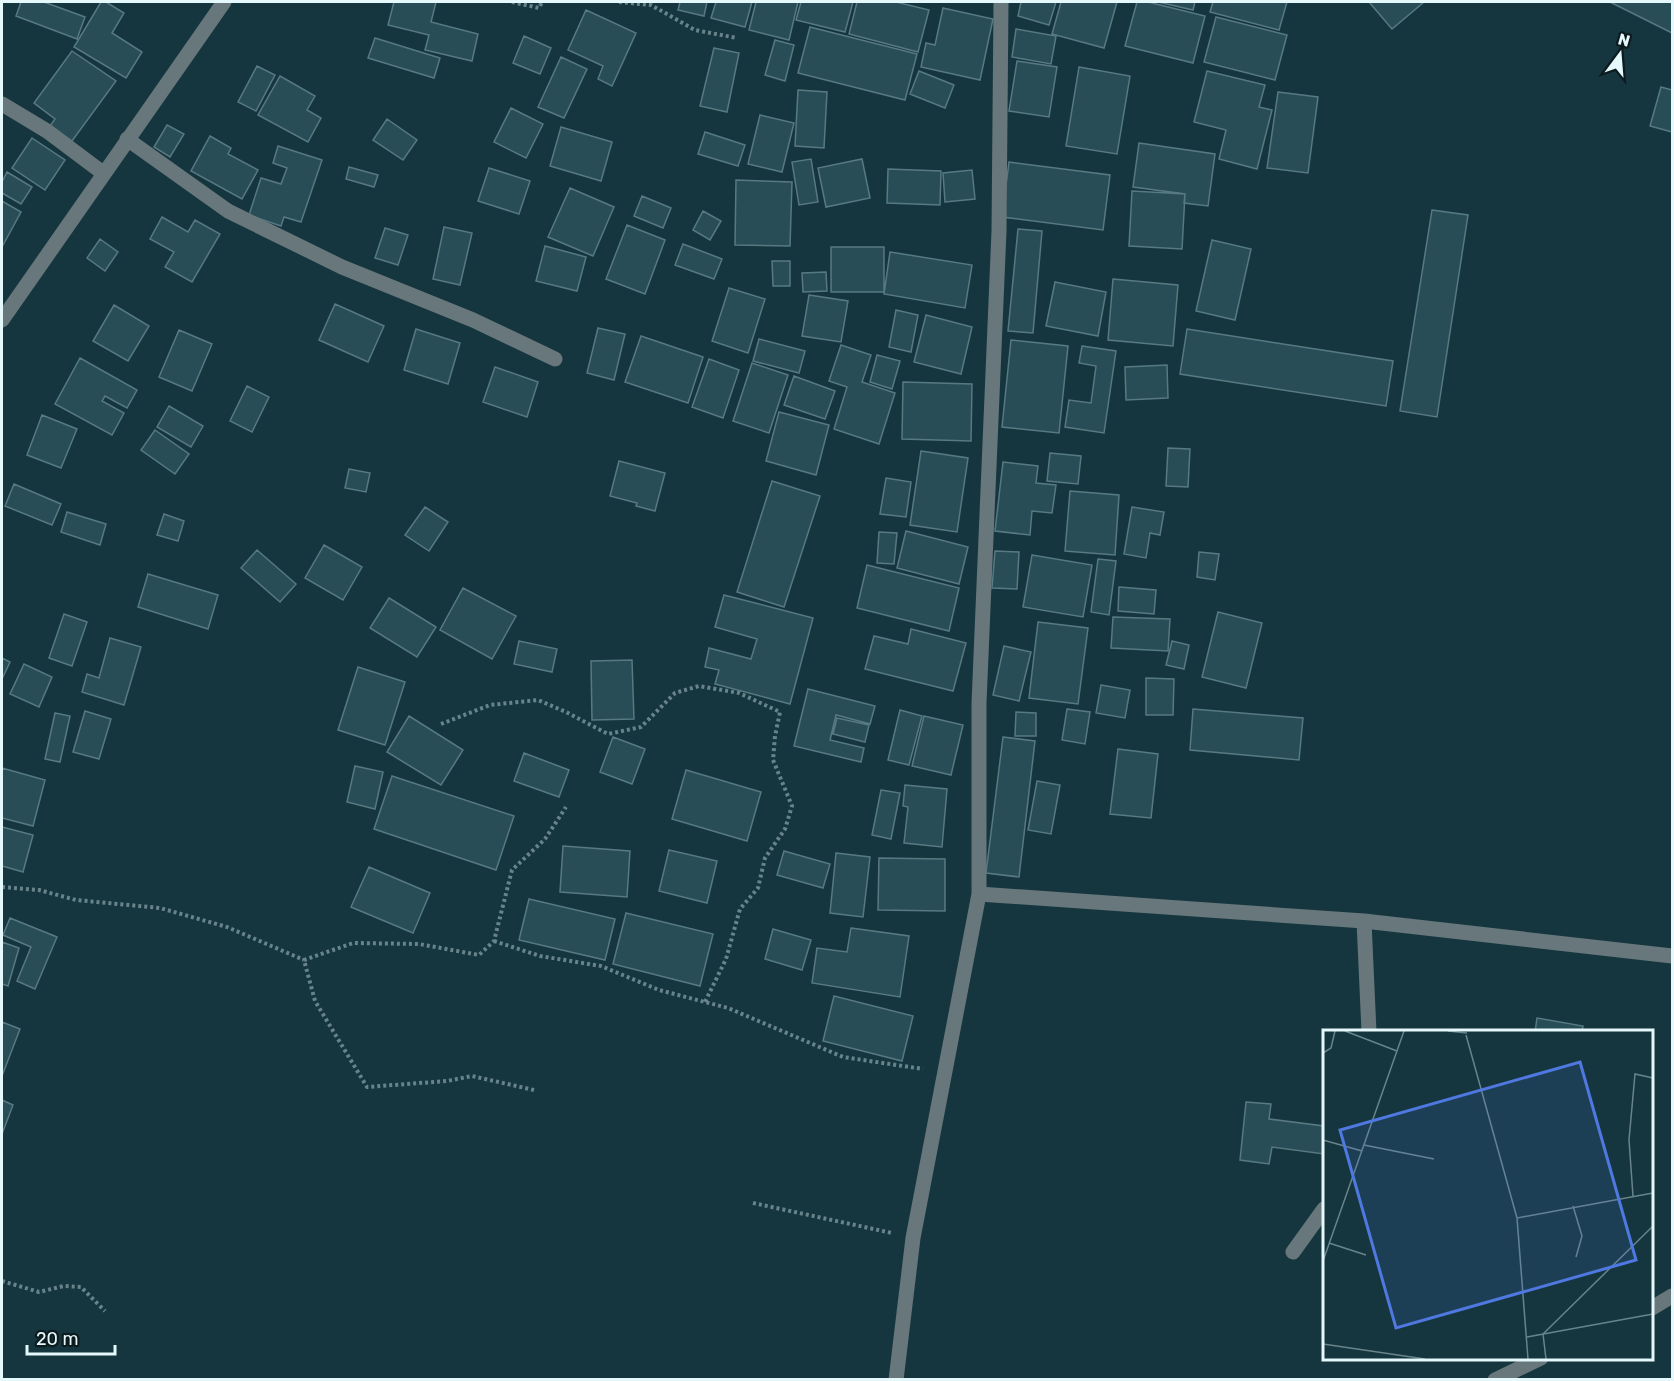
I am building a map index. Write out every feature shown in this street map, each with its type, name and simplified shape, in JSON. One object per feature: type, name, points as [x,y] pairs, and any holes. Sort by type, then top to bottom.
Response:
[{"type":"street","points":[[2,320],[224,2]]},
{"type":"street","points":[[896,1380],[914,1238],[979,894],[979,703],[999,231],[1001,2]]},
{"type":"street","points":[[2,104],[47,131],[103,174]]},
{"type":"street","points":[[127,139],[228,210],[342,267],[473,320],[555,359]]},
{"type":"street","points":[[979,894],[1364,921],[1672,956]]},
{"type":"street","points":[[1364,921],[1369,1030]]},
{"type":"street","points":[[1293,1252],[1323,1210]]},
{"type":"street","points":[[1653,1307],[1672,1296]]},
{"type":"street","points":[[1495,1380],[1540,1360]]},
{"type":"path","points":[[512,2],[539,8],[542,2]]},
{"type":"path","points":[[619,2],[651,5],[695,30],[736,38]]},
{"type":"path","points":[[441,724],[490,705],[538,700],[609,734],[641,727],[675,693],[699,686],[739,693],[780,712],[773,760],[792,806],[785,829],[765,858],[758,888],[740,909],[726,959],[705,1002]]},
{"type":"path","points":[[2,887],[39,890],[76,900],[160,908],[227,927],[304,960],[353,943],[419,944],[479,955],[494,941],[512,870],[545,839],[566,807]]},
{"type":"path","points":[[494,941],[540,956],[601,966],[659,990],[728,1008],[843,1057],[945,1072]]},
{"type":"path","points":[[304,960],[315,1001],[367,1087],[447,1081],[472,1076],[534,1090]]},
{"type":"path","points":[[753,1203],[914,1238]]},
{"type":"path","points":[[2,1281],[39,1292],[64,1286],[81,1287],[105,1311]]},
{"type":"building","points":[[21,2],[44,2],[85,17],[77,39],[16,16]]},
{"type":"building","points":[[101,2],[106,2],[124,13],[112,33],[142,52],[126,78],[74,47]]},
{"type":"building","points":[[394,2],[436,2],[431,22],[478,34],[472,61],[425,50],[429,35],[388,25]]},
{"type":"building","points":[[680,2],[707,2],[704,16],[678,10]]},
{"type":"building","points":[[716,2],[752,2],[745,27],[711,18]]},
{"type":"building","points":[[756,2],[798,2],[789,40],[749,30]]},
{"type":"building","points":[[801,2],[853,2],[845,32],[796,20]]},
{"type":"building","points":[[857,2],[896,2],[929,10],[918,52],[849,34]]},
{"type":"building","points":[[1021,2],[1056,2],[1049,25],[1018,16]]},
{"type":"building","points":[[1061,2],[1117,2],[1104,48],[1052,34]]},
{"type":"building","points":[[1137,2],[1148,2],[1205,16],[1193,63],[1125,46]]},
{"type":"building","points":[[1158,2],[1195,2],[1193,10]]},
{"type":"building","points":[[1213,2],[1287,2],[1279,30],[1210,12]]},
{"type":"building","points":[[1369,2],[1424,2],[1392,29]]},
{"type":"building","points":[[1610,2],[1672,2],[1672,33]]},
{"type":"building","points":[[943,8],[993,19],[980,80],[921,67],[926,43],[935,45]]},
{"type":"building","points":[[586,10],[636,33],[612,86],[598,79],[603,66],[568,50]]},
{"type":"building","points":[[1216,17],[1287,35],[1275,80],[1204,62]]},
{"type":"building","points":[[810,27],[917,54],[905,100],[798,73]]},
{"type":"building","points":[[1016,29],[1056,36],[1051,64],[1012,57]]},
{"type":"building","points":[[524,36],[551,48],[540,74],[513,63]]},
{"type":"building","points":[[375,38],[440,58],[434,78],[368,58]]},
{"type":"building","points":[[775,40],[794,45],[785,81],[765,75]]},
{"type":"building","points":[[714,48],[739,53],[727,112],[700,106]]},
{"type":"building","points":[[72,51],[116,81],[72,141],[50,126],[55,119],[34,103]]},
{"type":"building","points":[[561,57],[587,69],[564,118],[538,107]]},
{"type":"building","points":[[1017,61],[1057,67],[1049,117],[1009,111]]},
{"type":"building","points":[[257,66],[275,75],[256,111],[238,102]]},
{"type":"building","points":[[1079,67],[1130,76],[1117,154],[1066,146]]},
{"type":"building","points":[[919,71],[954,85],[945,108],[910,94]]},
{"type":"building","points":[[1207,71],[1265,85],[1259,107],[1272,110],[1257,169],[1219,159],[1226,130],[1194,122]]},
{"type":"building","points":[[280,76],[315,96],[307,110],[321,118],[308,142],[258,115]]},
{"type":"building","points":[[1661,87],[1672,90],[1672,132],[1650,126]]},
{"type":"building","points":[[798,90],[827,92],[824,148],[795,146]]},
{"type":"building","points":[[1278,92],[1318,97],[1308,173],[1267,168]]},
{"type":"building","points":[[511,108],[543,124],[526,158],[494,142]]},
{"type":"building","points":[[760,115],[794,123],[782,172],[748,164]]},
{"type":"building","points":[[387,119],[417,140],[403,160],[373,140]]},
{"type":"building","points":[[167,125],[184,134],[170,157],[154,147]]},
{"type":"building","points":[[561,127],[612,142],[601,181],[550,166]]},
{"type":"building","points":[[705,132],[745,145],[738,166],[698,154]]},
{"type":"building","points":[[210,136],[231,148],[228,154],[258,170],[242,199],[191,171]]},
{"type":"building","points":[[32,138],[65,160],[45,190],[12,168]]},
{"type":"building","points":[[1139,143],[1215,154],[1208,206],[1184,203],[1185,194],[1133,187]]},
{"type":"building","points":[[278,146],[322,160],[301,222],[284,217],[281,226],[249,215],[261,178],[281,184],[287,168],[273,163]]},
{"type":"building","points":[[811,159],[818,202],[799,205],[792,162]]},
{"type":"building","points":[[862,159],[870,198],[826,207],[818,168]]},
{"type":"building","points":[[1009,162],[1110,175],[1103,230],[1002,217]]},
{"type":"building","points":[[349,167],[378,175],[374,187],[346,179]]},
{"type":"building","points":[[489,168],[530,181],[519,214],[478,201]]},
{"type":"building","points":[[888,169],[941,171],[940,205],[887,203]]},
{"type":"building","points":[[972,170],[975,199],[945,202],[943,173]]},
{"type":"building","points":[[7,172],[32,187],[21,204],[2,193],[2,182]]},
{"type":"building","points":[[736,180],[792,182],[790,246],[735,245]]},
{"type":"building","points":[[570,188],[614,207],[593,256],[548,237]]},
{"type":"building","points":[[1132,191],[1185,194],[1182,249],[1129,246]]},
{"type":"building","points":[[642,196],[671,208],[663,228],[634,216]]},
{"type":"building","points":[[2,201],[21,212],[2,247]]},
{"type":"building","points":[[1432,210],[1468,215],[1437,417],[1400,411]]},
{"type":"building","points":[[703,211],[721,221],[710,240],[693,230]]},
{"type":"building","points":[[162,217],[188,232],[195,220],[220,234],[192,282],[165,267],[174,252],[150,239]]},
{"type":"building","points":[[627,225],[665,240],[645,294],[606,279]]},
{"type":"building","points":[[444,227],[472,233],[460,285],[433,279]]},
{"type":"building","points":[[385,228],[408,235],[398,265],[375,258]]},
{"type":"building","points":[[1018,229],[1042,231],[1033,333],[1008,331]]},
{"type":"building","points":[[100,239],[118,252],[105,271],[87,258]]},
{"type":"building","points":[[1212,240],[1251,249],[1235,320],[1196,311]]},
{"type":"building","points":[[683,244],[722,259],[714,279],[675,265]]},
{"type":"building","points":[[545,246],[586,257],[577,291],[536,281]]},
{"type":"building","points":[[831,247],[884,247],[884,292],[831,292]]},
{"type":"building","points":[[890,252],[972,265],[965,308],[884,294]]},
{"type":"building","points":[[772,261],[790,261],[790,286],[773,286]]},
{"type":"building","points":[[826,272],[827,291],[803,292],[802,273]]},
{"type":"building","points":[[1113,279],[1178,285],[1173,346],[1108,340]]},
{"type":"building","points":[[1055,282],[1106,292],[1098,336],[1046,326]]},
{"type":"building","points":[[729,288],[765,299],[748,353],[712,341]]},
{"type":"building","points":[[809,295],[848,301],[841,342],[802,336]]},
{"type":"building","points":[[335,304],[384,326],[368,362],[319,340]]},
{"type":"building","points":[[114,305],[149,326],[128,361],[93,341]]},
{"type":"building","points":[[896,310],[918,315],[911,352],[889,347]]},
{"type":"building","points":[[926,315],[972,327],[961,374],[914,362]]},
{"type":"building","points":[[598,328],[625,334],[614,380],[587,373]]},
{"type":"building","points":[[416,329],[460,343],[448,384],[404,370]]},
{"type":"building","points":[[1187,329],[1393,361],[1386,406],[1180,374]]},
{"type":"building","points":[[179,330],[212,344],[192,391],[159,377]]},
{"type":"building","points":[[641,336],[703,357],[688,403],[625,382]]},
{"type":"building","points":[[759,339],[805,351],[799,373],[753,361]]},
{"type":"building","points":[[1011,340],[1068,346],[1059,433],[1002,427]]},
{"type":"building","points":[[841,345],[871,355],[862,382],[895,393],[879,444],[834,429],[847,387],[829,381]]},
{"type":"building","points":[[1082,346],[1116,351],[1104,433],[1065,427],[1069,400],[1091,403],[1096,366],[1079,363]]},
{"type":"building","points":[[877,355],[900,361],[892,389],[870,382]]},
{"type":"building","points":[[80,358],[137,390],[127,408],[105,396],[102,401],[124,413],[112,435],[55,404]]},
{"type":"building","points":[[709,359],[739,370],[723,418],[692,407]]},
{"type":"building","points":[[752,363],[788,375],[769,433],[733,421]]},
{"type":"building","points":[[1167,365],[1168,398],[1126,400],[1125,367]]},
{"type":"building","points":[[495,367],[538,382],[527,417],[483,402]]},
{"type":"building","points":[[794,376],[835,391],[825,419],[784,405]]},
{"type":"building","points":[[903,382],[972,384],[971,441],[902,439]]},
{"type":"building","points":[[247,386],[269,397],[252,432],[230,421]]},
{"type":"building","points":[[169,406],[203,426],[191,447],[157,427]]},
{"type":"building","points":[[779,412],[829,425],[816,475],[766,461]]},
{"type":"building","points":[[42,415],[77,429],[61,468],[27,455]]},
{"type":"building","points":[[155,430],[189,454],[175,474],[141,450]]},
{"type":"building","points":[[1168,448],[1190,449],[1188,487],[1166,486]]},
{"type":"building","points":[[921,451],[968,458],[957,532],[910,525]]},
{"type":"building","points":[[1050,453],[1081,456],[1078,484],[1047,481]]},
{"type":"building","points":[[619,461],[665,473],[655,511],[636,506],[637,503],[610,496]]},
{"type":"building","points":[[1003,462],[1038,466],[1036,483],[1056,485],[1052,513],[1032,511],[1030,535],[995,531]]},
{"type":"building","points":[[349,469],[370,473],[366,492],[345,488]]},
{"type":"building","points":[[886,478],[911,482],[906,517],[880,514]]},
{"type":"building","points":[[772,481],[820,496],[784,607],[737,592]]},
{"type":"building","points":[[14,484],[61,504],[52,525],[5,506]]},
{"type":"building","points":[[1070,491],[1119,495],[1115,555],[1065,551]]},
{"type":"building","points":[[425,507],[448,522],[429,551],[405,535]]},
{"type":"building","points":[[1132,507],[1164,512],[1160,535],[1150,533],[1146,558],[1124,554]]},
{"type":"building","points":[[67,512],[106,524],[100,545],[61,532]]},
{"type":"building","points":[[164,514],[184,521],[178,541],[157,535]]},
{"type":"building","points":[[906,531],[968,547],[959,584],[897,568]]},
{"type":"building","points":[[879,532],[897,533],[894,564],[877,563]]},
{"type":"building","points":[[324,545],[362,567],[343,600],[305,578]]},
{"type":"building","points":[[257,550],[296,584],[280,602],[241,568]]},
{"type":"building","points":[[995,551],[1019,552],[1017,589],[992,588]]},
{"type":"building","points":[[1199,552],[1219,554],[1215,580],[1197,577]]},
{"type":"building","points":[[1032,555],[1092,565],[1083,617],[1023,607]]},
{"type":"building","points":[[1098,559],[1116,561],[1109,615],[1091,612]]},
{"type":"building","points":[[867,565],[959,588],[949,631],[857,608]]},
{"type":"building","points":[[148,574],[218,595],[208,629],[138,607]]},
{"type":"building","points":[[1119,587],[1156,590],[1154,614],[1118,611]]},
{"type":"building","points":[[463,588],[516,616],[492,659],[440,630]]},
{"type":"building","points":[[724,595],[813,618],[790,704],[715,684],[719,670],[705,667],[709,648],[751,659],[757,639],[715,627]]},
{"type":"building","points":[[389,598],[436,627],[417,657],[370,628]]},
{"type":"building","points":[[1218,612],[1262,623],[1246,688],[1202,677]]},
{"type":"building","points":[[64,614],[87,622],[72,666],[49,658]]},
{"type":"building","points":[[1113,617],[1170,619],[1168,651],[1111,648]]},
{"type":"building","points":[[1038,622],[1088,628],[1078,704],[1029,698]]},
{"type":"building","points":[[911,629],[966,643],[953,691],[865,669],[874,636],[908,644]]},
{"type":"building","points":[[110,638],[141,647],[124,705],[82,692],[87,674],[99,678]]},
{"type":"building","points":[[519,641],[557,649],[552,672],[514,664]]},
{"type":"building","points":[[1172,641],[1189,645],[1184,669],[1166,665]]},
{"type":"building","points":[[1004,646],[1031,652],[1019,701],[993,695]]},
{"type":"building","points":[[2,658],[10,662],[2,679]]},
{"type":"building","points":[[632,660],[634,719],[592,720],[591,661]]},
{"type":"building","points":[[24,664],[52,677],[39,707],[10,694]]},
{"type":"building","points":[[358,667],[405,682],[385,745],[338,730]]},
{"type":"building","points":[[1146,678],[1174,679],[1173,715],[1146,715]]},
{"type":"building","points":[[1101,685],[1130,690],[1125,718],[1096,713]]},
{"type":"building","points":[[808,689],[875,706],[870,724],[836,715],[830,740],[864,748],[861,762],[794,746]]},
{"type":"building","points":[[1067,709],[1090,712],[1085,744],[1062,740]]},
{"type":"building","points":[[1193,709],[1303,718],[1299,760],[1190,750]]},
{"type":"building","points":[[900,710],[922,716],[909,765],[888,760]]},
{"type":"building","points":[[85,711],[111,719],[99,759],[73,752]]},
{"type":"building","points":[[1016,712],[1036,713],[1036,736],[1015,736]]},
{"type":"building","points":[[55,713],[70,716],[60,762],[45,759]]},
{"type":"building","points":[[409,716],[463,750],[441,785],[387,752]]},
{"type":"building","points":[[924,716],[963,725],[951,775],[912,766]]},
{"type":"building","points":[[837,718],[869,725],[865,742],[833,734]]},
{"type":"building","points":[[613,737],[645,749],[632,784],[600,772]]},
{"type":"building","points":[[1003,737],[1035,741],[1019,877],[986,873]]},
{"type":"building","points":[[1118,749],[1158,754],[1151,818],[1110,814]]},
{"type":"building","points":[[524,753],[569,770],[559,797],[514,781]]},
{"type":"building","points":[[355,766],[383,772],[375,809],[347,802]]},
{"type":"building","points":[[2,768],[45,780],[33,826],[2,818]]},
{"type":"building","points":[[686,770],[761,792],[747,841],[672,819]]},
{"type":"building","points":[[392,776],[514,816],[496,870],[374,829]]},
{"type":"building","points":[[1037,781],[1060,785],[1051,834],[1028,830]]},
{"type":"building","points":[[905,785],[947,789],[942,847],[904,843],[908,807],[903,806]]},
{"type":"building","points":[[881,790],[900,793],[891,839],[872,835]]},
{"type":"building","points":[[2,827],[33,835],[23,872],[2,866]]},
{"type":"building","points":[[563,846],[630,851],[627,897],[560,892]]},
{"type":"building","points":[[669,850],[717,861],[707,903],[659,891]]},
{"type":"building","points":[[784,851],[830,864],[823,888],[777,875]]},
{"type":"building","points":[[836,853],[870,857],[863,917],[830,913]]},
{"type":"building","points":[[879,858],[945,859],[945,911],[878,910]]},
{"type":"building","points":[[369,867],[430,893],[413,933],[351,907]]},
{"type":"building","points":[[529,899],[615,919],[605,960],[519,940]]},
{"type":"building","points":[[626,913],[713,934],[700,986],[613,964]]},
{"type":"building","points":[[10,918],[57,937],[35,989],[17,981],[31,947],[3,935]]},
{"type":"building","points":[[851,928],[909,936],[900,997],[812,983],[817,948],[847,952]]},
{"type":"building","points":[[773,929],[811,940],[802,970],[765,959]]},
{"type":"building","points":[[2,942],[19,948],[8,986],[2,984]]},
{"type":"building","points":[[834,996],[913,1016],[902,1061],[823,1041]]},
{"type":"building","points":[[1537,1018],[1583,1026],[1582,1030],[1535,1030]]},
{"type":"building","points":[[2,1022],[20,1029],[2,1076]]},
{"type":"building","points":[[2,1100],[13,1105],[2,1134]]},
{"type":"building","points":[[1246,1102],[1271,1104],[1269,1119],[1323,1126],[1323,1154],[1272,1147],[1269,1164],[1240,1160]]}]
